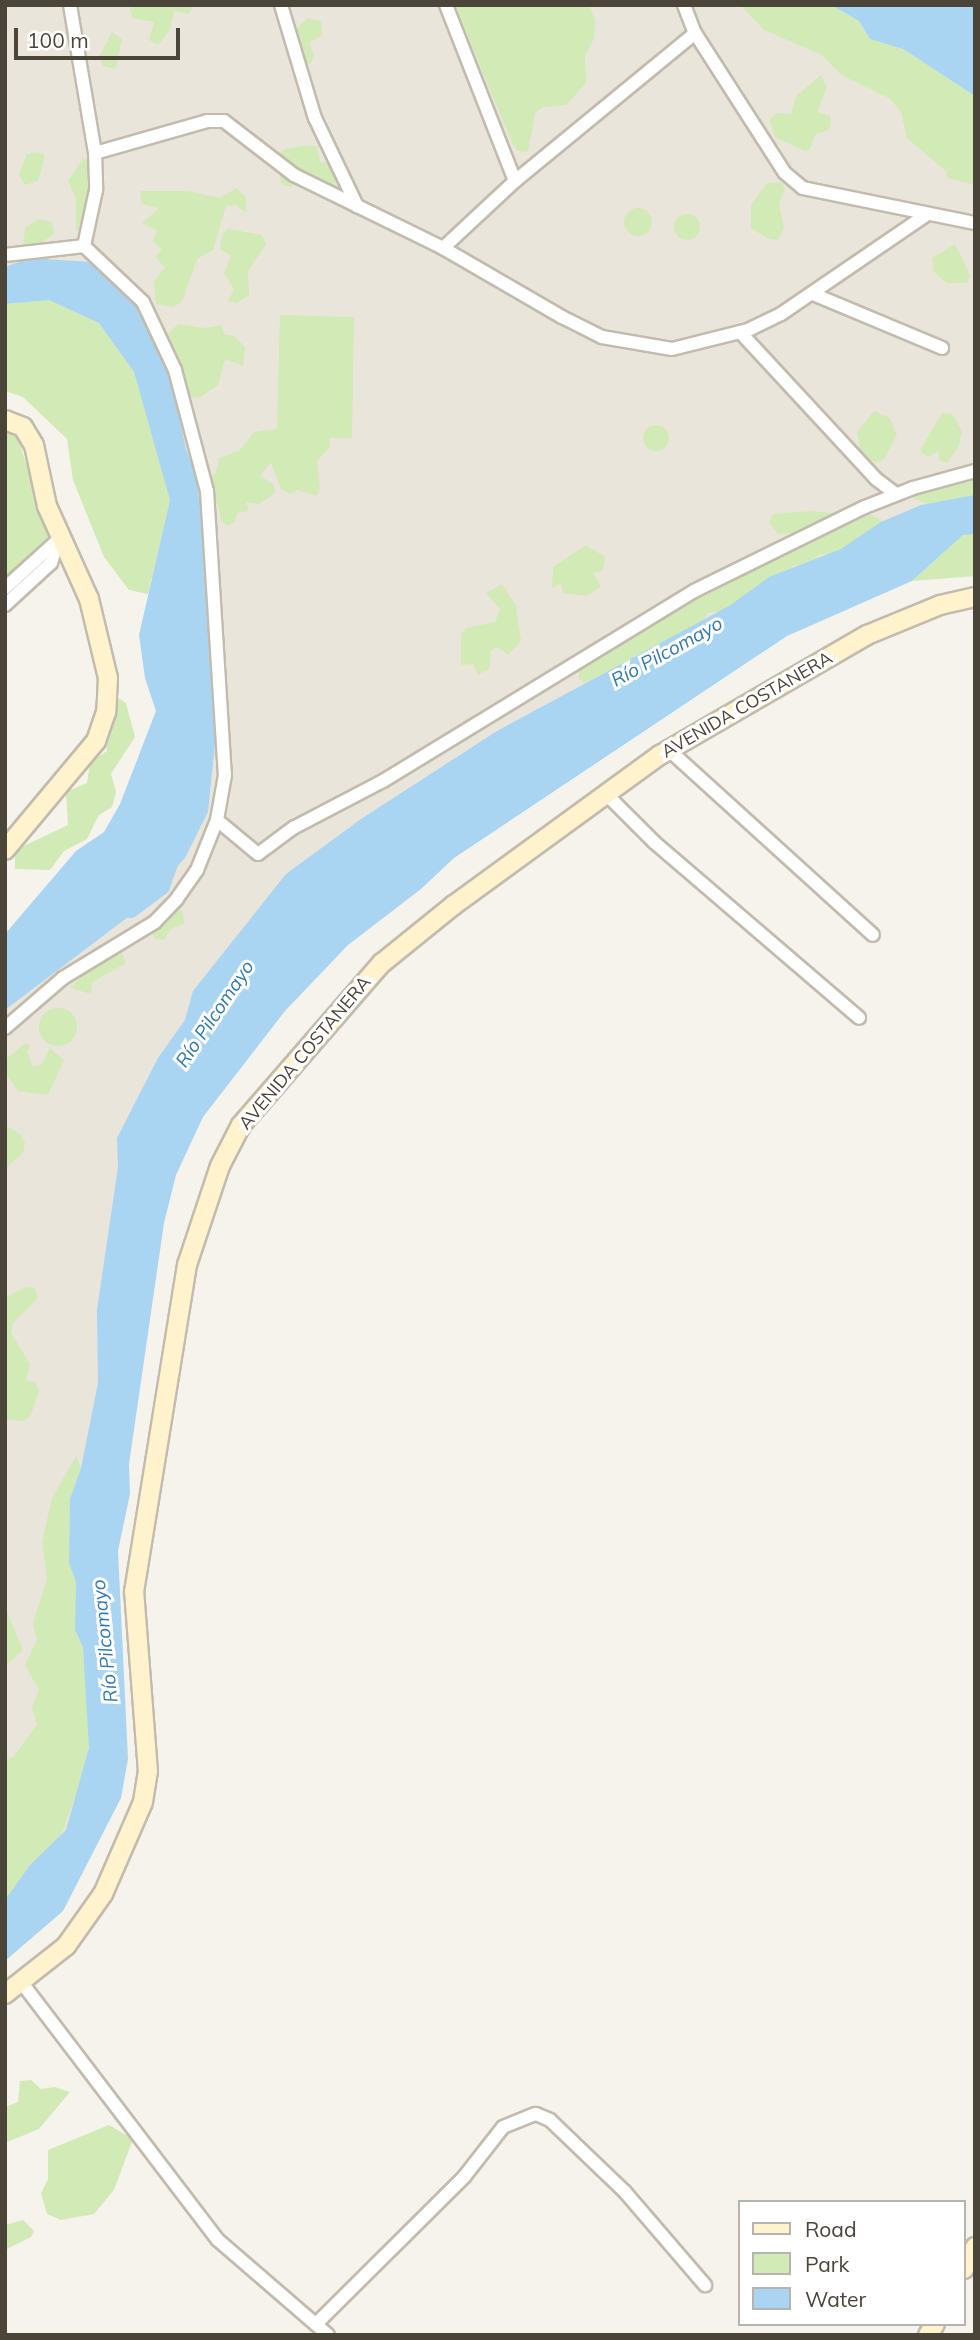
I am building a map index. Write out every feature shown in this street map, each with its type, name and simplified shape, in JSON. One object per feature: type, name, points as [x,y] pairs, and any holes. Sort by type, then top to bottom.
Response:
[{"type":"street","points":[[70,5],[94,153],[96,190],[84,246]]},
{"type":"street","points":[[281,5],[315,118],[358,206]]},
{"type":"street","points":[[446,5],[515,181]]},
{"type":"street","points":[[684,5],[695,33],[785,173],[803,188],[975,223]]},
{"type":"street","points":[[443,248],[515,181],[695,33]]},
{"type":"street","points":[[94,153],[207,121],[224,121],[294,175],[443,248],[602,337],[672,349],[740,332],[813,294],[926,215]]},
{"type":"street","points":[[5,255],[84,246]]},
{"type":"street","points":[[5,1028],[63,978],[162,914],[197,870],[217,820],[225,775],[223,695],[204,479],[175,370],[154,320],[143,302],[84,246]]},
{"type":"street","points":[[813,294],[942,348]]},
{"type":"street","points":[[740,332],[876,479],[897,494]]},
{"type":"street","points":[[5,420],[23,428],[33,445],[59,540],[89,599],[104,650],[106,712],[96,741],[5,850]]},
{"type":"street","points":[[217,820],[258,855],[293,828],[383,781],[694,591],[897,494],[975,471]]},
{"type":"street","points":[[5,588],[59,540]]},
{"type":"street","points":[[5,605],[51,563],[59,540]]},
{"type":"street","name":"AVENIDA COSTANERA","points":[[5,1994],[66,1946],[103,1894],[142,1802],[148,1772],[134,1592],[187,1265],[220,1166],[242,1125],[382,963],[454,905],[606,794],[669,750],[867,635],[940,605],[975,597]]},
{"type":"street","points":[[669,750],[873,935]]},
{"type":"street","points":[[606,794],[654,842],[859,1018]]},
{"type":"street","points":[[22,1983],[218,2240],[328,2335]]},
{"type":"street","points":[[316,2324],[464,2177],[503,2127],[536,2114],[550,2120],[625,2192],[705,2285]]},
{"type":"street","points":[[966,2265],[975,2247]]},
{"type":"shaded area","points":[[5,5],[831,5],[975,96],[975,514],[458,775],[125,1211],[112,1755],[5,1930],[5,983],[43,955],[194,660],[5,283]]},
{"type":"green space","points":[[129,5],[194,5],[188,14],[174,10],[170,30],[158,45],[149,40],[154,22],[132,18]]},
{"type":"green space","points":[[455,5],[589,5],[595,20],[594,39],[585,56],[586,83],[566,105],[543,107],[535,113],[528,152],[518,151],[512,143]]},
{"type":"green space","points":[[740,5],[831,5],[859,21],[870,39],[903,49],[975,96],[975,185],[947,178],[946,171],[907,138],[901,112],[889,98],[841,75],[822,55],[764,30]]},
{"type":"green space","points":[[307,18],[321,21],[322,35],[309,43],[314,54],[311,63],[297,66],[293,33]]},
{"type":"green space","points":[[112,32],[122,39],[116,67],[112,68],[103,66],[99,57]]},
{"type":"green space","points":[[821,75],[827,87],[817,112],[830,116],[831,123],[829,130],[816,134],[809,150],[805,151],[775,137],[769,119],[778,113],[791,114],[796,96]]},
{"type":"green space","points":[[317,146],[320,162],[333,163],[338,180],[333,187],[297,180],[291,187],[282,185],[275,157],[285,149]]},
{"type":"green space","points":[[37,152],[45,155],[38,181],[25,185],[19,174],[27,154]]},
{"type":"green space","points":[[83,159],[97,159],[86,221],[76,231],[76,198],[68,181]]},
{"type":"green space","points":[[782,182],[785,190],[779,203],[784,228],[778,240],[769,239],[751,228],[751,205],[767,183]]},
{"type":"green space","points":[[236,188],[246,197],[246,212],[235,205],[226,206],[213,250],[197,259],[182,302],[173,307],[156,304],[154,281],[165,267],[155,257],[162,250],[153,241],[157,230],[142,223],[159,208],[142,204],[140,191],[188,191],[220,198]]},
{"type":"green space","points":[[638,208],[648,212],[652,222],[648,232],[638,236],[628,232],[624,222],[628,212]]},
{"type":"green space","points":[[687,214],[696,218],[700,227],[696,236],[687,240],[678,236],[674,227],[678,218]]},
{"type":"green space","points":[[38,219],[52,222],[54,233],[36,248],[23,249],[25,228]]},
{"type":"green space","points":[[229,229],[262,235],[266,244],[248,271],[249,295],[237,303],[228,301],[234,289],[224,273],[231,256],[220,249],[222,234]]},
{"type":"green space","points":[[955,244],[970,275],[967,283],[947,283],[934,272],[932,258]]},
{"type":"green space","points":[[49,300],[99,323],[134,372],[170,500],[148,594],[129,590],[104,557],[73,480],[67,439],[23,397],[5,391],[5,304]]},
{"type":"green space","points":[[280,315],[354,317],[352,438],[329,438],[330,447],[317,461],[320,489],[316,496],[298,490],[290,494],[281,489],[271,462],[260,476],[273,484],[275,493],[259,504],[246,502],[249,511],[237,513],[235,522],[227,526],[221,520],[218,504],[213,505],[209,479],[216,473],[219,458],[240,450],[254,432],[277,429]]},
{"type":"green space","points":[[178,324],[205,328],[222,325],[224,334],[234,336],[245,347],[243,366],[225,359],[218,385],[199,398],[191,397],[168,334]]},
{"type":"green space","points":[[874,411],[890,418],[897,435],[884,459],[876,463],[861,453],[857,432]]},
{"type":"green space","points":[[942,413],[952,414],[962,431],[958,448],[947,463],[939,460],[939,451],[927,457],[920,450]]},
{"type":"green space","points":[[656,425],[665,429],[669,438],[665,447],[656,451],[647,447],[643,438],[647,429]]},
{"type":"green space","points":[[5,429],[17,436],[52,540],[5,585]]},
{"type":"green space","points":[[975,481],[975,499],[931,505],[913,498],[913,493]]},
{"type":"green space","points":[[812,511],[832,513],[833,517],[803,532],[778,534],[769,523],[773,514]]},
{"type":"green space","points":[[872,515],[885,523],[834,555],[821,554],[808,564],[792,566],[785,576],[722,611],[708,613],[702,623],[585,683],[578,678],[580,666],[634,635],[640,622],[669,615],[676,605],[699,597],[702,591],[856,518]]},
{"type":"green space","points":[[964,534],[975,534],[975,576],[912,581]]},
{"type":"green space","points":[[586,545],[605,557],[603,570],[593,573],[601,587],[586,596],[563,593],[561,584],[552,588],[553,567]]},
{"type":"green space","points":[[502,584],[516,606],[521,641],[508,655],[497,647],[491,650],[489,669],[478,675],[473,664],[461,665],[461,634],[467,628],[495,622],[500,609],[486,593]]},
{"type":"green space","points":[[114,695],[126,703],[135,737],[111,774],[116,792],[112,807],[99,815],[87,839],[64,851],[50,870],[15,869],[15,850],[68,825],[66,792],[87,783],[90,762],[107,751],[105,737],[114,723],[110,716]]},
{"type":"green space","points":[[175,908],[183,911],[184,924],[171,929],[164,940],[155,939],[151,931]]},
{"type":"green space","points":[[122,953],[126,963],[92,982],[91,994],[70,988],[87,971]]},
{"type":"green space","points":[[58,1008],[71,1014],[77,1027],[71,1040],[58,1046],[45,1040],[39,1027],[45,1014]]},
{"type":"green space","points":[[25,1043],[30,1045],[27,1052],[33,1067],[42,1064],[50,1048],[64,1060],[48,1095],[18,1091],[5,1072],[7,1058]]},
{"type":"green space","points":[[5,1125],[21,1135],[25,1143],[23,1153],[5,1169]]},
{"type":"green space","points":[[26,1287],[35,1288],[38,1298],[13,1323],[11,1333],[30,1364],[26,1381],[35,1382],[39,1390],[31,1415],[24,1421],[5,1419],[5,1297]]},
{"type":"green space","points":[[76,1456],[81,1468],[70,1499],[69,1563],[76,1582],[75,1630],[83,1647],[89,1746],[85,1770],[60,1838],[30,1865],[5,1900],[5,1760],[13,1757],[37,1725],[32,1707],[39,1690],[25,1665],[37,1640],[33,1623],[47,1579],[42,1542],[52,1498]]},
{"type":"green space","points":[[5,1607],[23,1650],[5,1666]]},
{"type":"green space","points":[[31,2080],[41,2089],[55,2087],[70,2092],[39,2129],[5,2143],[5,2107],[18,2102],[20,2081]]},
{"type":"green space","points":[[109,2125],[133,2139],[114,2190],[94,2214],[61,2220],[47,2214],[41,2193],[48,2179],[48,2150]]},
{"type":"green space","points":[[23,2220],[34,2231],[31,2237],[5,2250],[5,2225]]},
{"type":"water","points":[[831,5],[975,5],[975,96],[903,49],[870,39],[859,21]]},
{"type":"water","points":[[24,260],[91,262],[129,292],[169,372],[186,449],[196,474],[211,591],[217,724],[208,812],[185,858],[132,914],[5,1010],[5,934],[76,851],[104,832],[120,804],[156,711],[145,678],[139,635],[170,500],[134,372],[99,323],[49,300],[5,304],[5,267]]},
{"type":"water","points":[[975,495],[975,534],[963,535],[912,581],[787,636],[454,858],[421,889],[348,945],[285,1011],[203,1117],[176,1175],[164,1223],[129,1464],[130,1494],[118,1551],[128,1759],[121,1798],[63,1911],[5,1961],[5,1900],[30,1865],[66,1830],[89,1748],[83,1647],[75,1630],[76,1582],[69,1563],[70,1499],[81,1468],[98,1383],[97,1310],[118,1167],[117,1138],[158,1058],[185,1020],[193,991],[286,874],[361,819],[497,731],[729,606],[769,577],[841,549],[881,522],[921,505]]},
{"type":"waterway","name":"Río Pilcomayo","points":[[130,908],[160,885],[169,860]]}]
